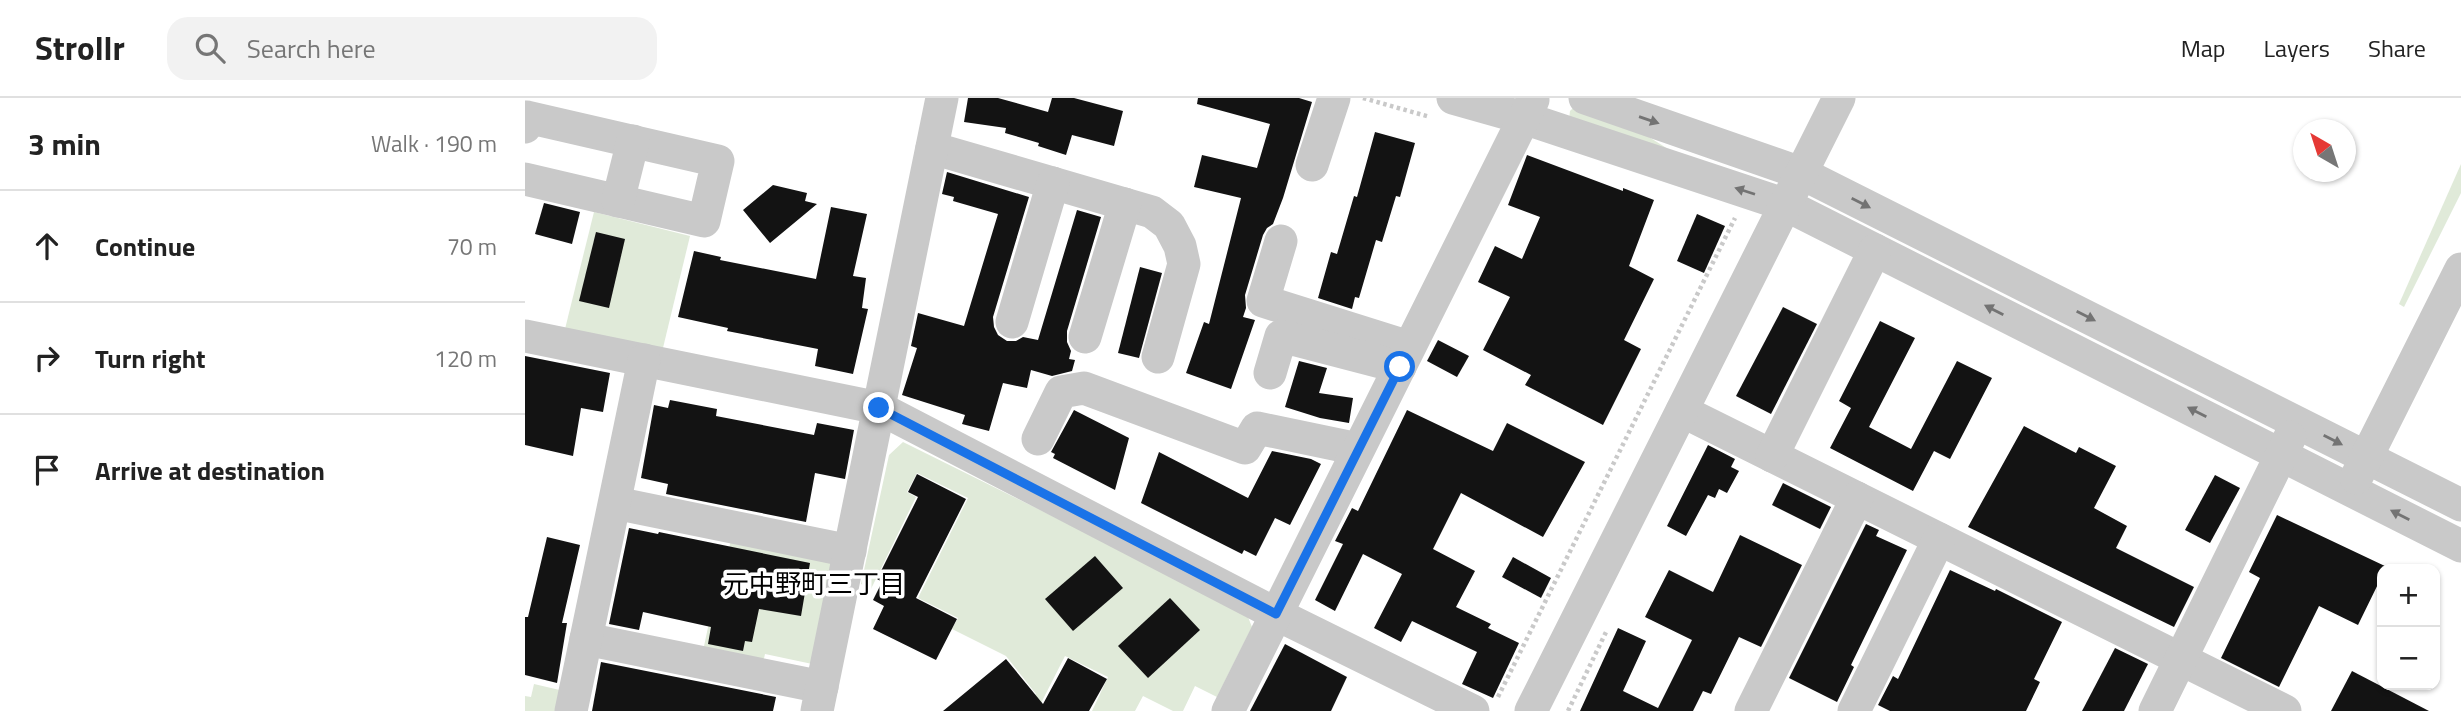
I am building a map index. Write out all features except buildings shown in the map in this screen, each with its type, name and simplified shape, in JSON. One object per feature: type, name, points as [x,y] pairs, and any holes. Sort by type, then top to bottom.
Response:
[{"type":"street","points":[[586,639],[819,699],[942,98]]},
{"type":"street","points":[[1312,165],[1334,98]]},
{"type":"street","points":[[1585,98],[1801,173],[2461,505]]},
{"type":"street","points":[[1531,711],[1839,98]]},
{"type":"street","points":[[1228,711],[1529,108]]},
{"type":"street","points":[[1445,109],[1529,108],[1786,205],[2461,545]]},
{"type":"street","points":[[525,127],[527,117],[718,161],[704,221],[525,179]]},
{"type":"street","points":[[618,201],[633,141]]},
{"type":"street","points":[[932,148],[1152,212],[1169,225],[1185,264],[1158,357]]},
{"type":"street","points":[[1012,322],[1053,183]]},
{"type":"street","points":[[1085,337],[1125,204]]},
{"type":"street","points":[[1281,241],[1263,300],[1405,357]]},
{"type":"street","points":[[1772,456],[1875,250]]},
{"type":"street","points":[[2350,489],[2461,269]]},
{"type":"street","points":[[525,336],[879,408],[1276,614],[1485,705]]},
{"type":"street","points":[[1270,373],[1281,336],[1405,357]]},
{"type":"street","points":[[571,711],[644,360]]},
{"type":"street","points":[[1038,439],[1061,392],[1084,388],[1245,448],[1257,428],[1358,449]]},
{"type":"street","points":[[1682,411],[2285,711]]},
{"type":"street","points":[[2155,711],[2297,423]]},
{"type":"street","points":[[1751,711],[1857,498]]},
{"type":"street","points":[[614,503],[850,551]]},
{"type":"street","points":[[1854,711],[1939,539]]},
{"type":"path","points":[[1363,98],[1445,109]]},
{"type":"path","points":[[1485,705],[1735,218],[1722,214]]},
{"type":"green space","points":[[1573,108],[1630,125],[1668,149],[1569,120]]},
{"type":"green space","points":[[2461,164],[2461,193],[2404,307],[2399,304]]},
{"type":"green space","points":[[594,212],[690,236],[662,352],[565,329]]},
{"type":"green space","points":[[903,442],[1246,612],[1252,627],[1217,697],[1195,686],[1183,711],[1173,711],[1143,696],[1135,711],[1092,711],[1108,677],[1065,656],[1037,711],[1016,711],[1036,694],[1006,656],[952,629],[958,618],[918,598],[968,498],[917,473],[907,492],[916,497],[871,589],[861,584],[889,455]]},
{"type":"green space","points":[[732,534],[838,555],[817,665],[765,654],[763,663],[703,651],[715,594],[720,594]]},
{"type":"green space","points":[[534,684],[564,691],[559,711],[525,711],[525,696],[531,697]]},
{"type":"district","name":"元中野町三丁目","points":[[814,584]]},
{"type":"route","points":[[879,408],[1276,614],[1400,367]]}]
